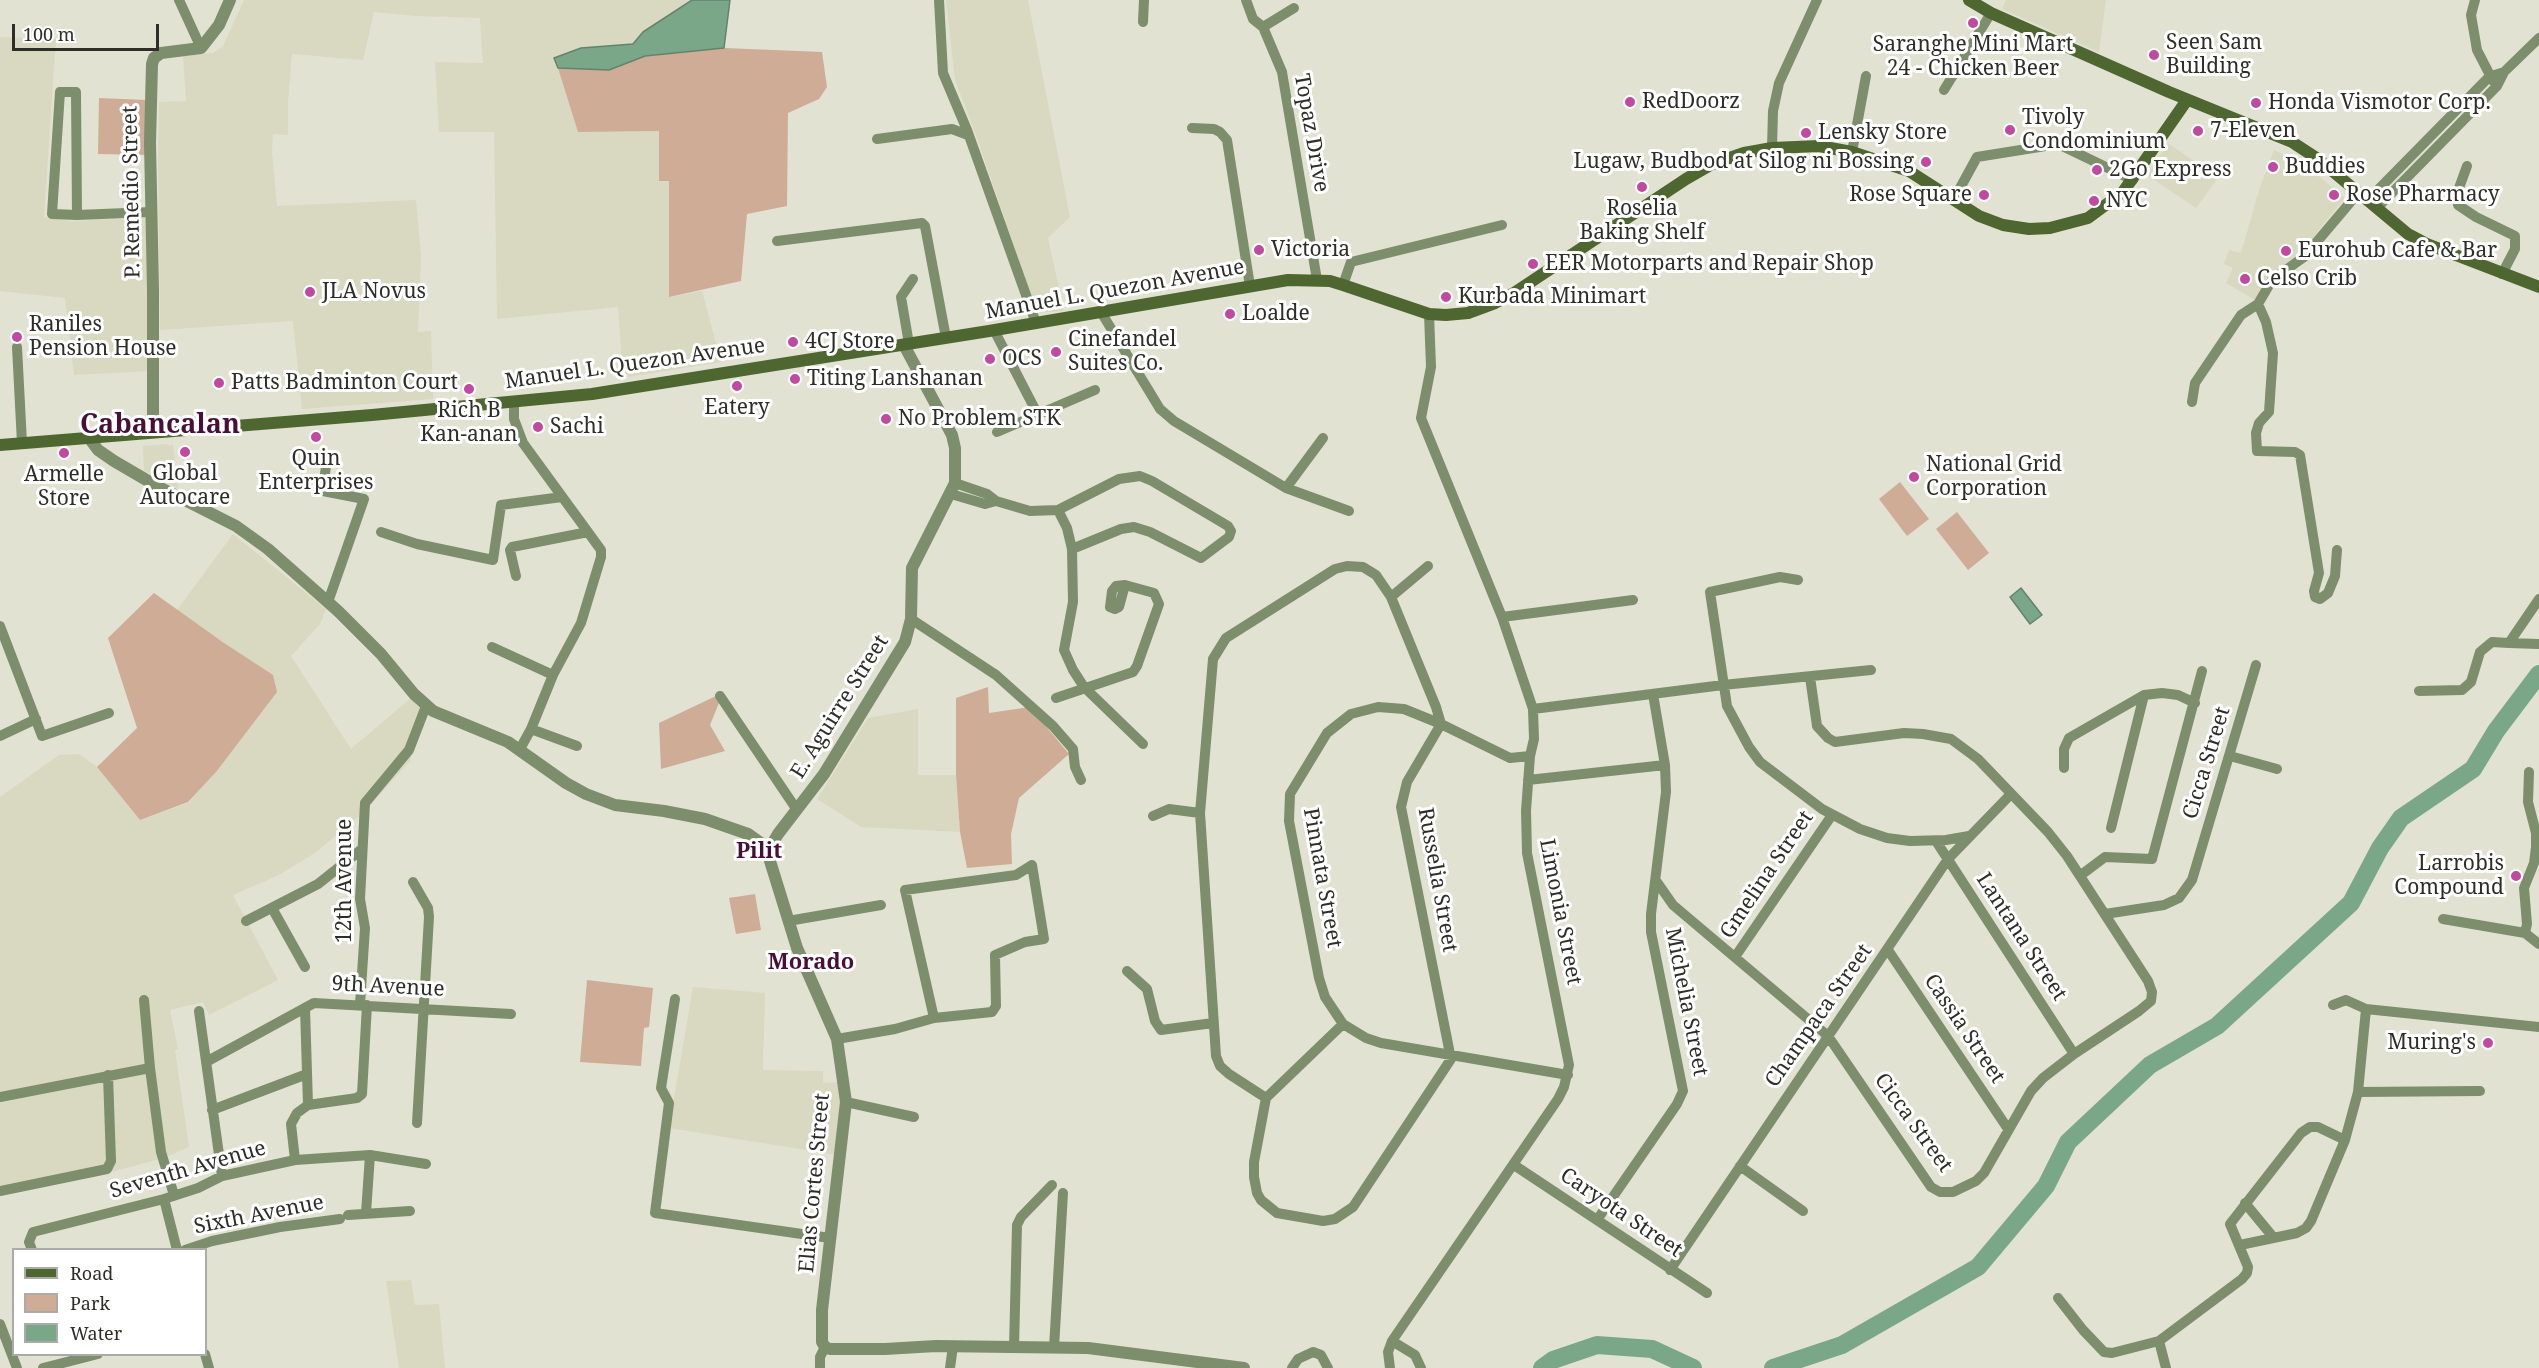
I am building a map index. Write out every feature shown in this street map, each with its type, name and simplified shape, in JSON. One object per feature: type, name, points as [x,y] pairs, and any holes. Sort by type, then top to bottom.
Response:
[{"type":"main road","points":[[1969,0],[2187,100],[2292,142],[2318,159],[2408,234],[2427,244],[2539,288]]},
{"type":"main road","name":"Manuel L. Quezon Avenue","points":[[0,445],[435,410],[622,390],[1288,280],[1317,280],[1343,285],[1429,314],[1467,313],[1496,303],[1712,164],[1744,153],[1772,148],[1819,146],[1852,152],[1909,171],[1979,216],[2003,225],[2029,229],[2050,228],[2088,218],[2108,205],[2133,180],[2187,100]]},
{"type":"street","points":[[179,0],[201,48],[219,25],[230,0]]},
{"type":"street","points":[[939,0],[943,73],[968,135],[1036,323]]},
{"type":"street","points":[[1143,22],[1144,0]]},
{"type":"street","name":"Topaz Drive","points":[[1246,0],[1253,19],[1263,27],[1282,72],[1317,280]]},
{"type":"street","points":[[1772,148],[1773,111],[1779,83],[1817,0]]},
{"type":"street","points":[[2475,0],[2471,15],[2477,50],[2489,76],[2497,86]]},
{"type":"street","points":[[1263,27],[1294,8]]},
{"type":"street","points":[[1944,90],[1988,8]]},
{"type":"street","points":[[2368,200],[2440,144],[2497,86],[2504,72],[2539,38]]},
{"type":"street","name":"P. Remedio Street","points":[[153,432],[152,64],[154,58],[161,53],[201,48]]},
{"type":"street","points":[[2192,402],[2195,383],[2207,363],[2241,315],[2258,304],[2272,280],[2304,257],[2368,200],[2489,76],[2504,72]]},
{"type":"street","points":[[1852,152],[1866,76]]},
{"type":"street","points":[[77,215],[76,92],[60,92],[52,214],[77,215],[151,212]]},
{"type":"street","points":[[59,115],[75,113]]},
{"type":"street","points":[[1192,128],[1214,129],[1227,140],[1250,286]]},
{"type":"street","points":[[877,139],[952,129],[968,135]]},
{"type":"street","points":[[2431,136],[2440,144]]},
{"type":"street","points":[[1954,199],[1977,158],[2058,144],[2133,180]]},
{"type":"street","points":[[2467,166],[2459,188],[2458,205],[2476,217],[2515,236],[2515,249],[2502,274]]},
{"type":"street","points":[[777,240],[922,223],[925,226],[946,338]]},
{"type":"street","points":[[1343,285],[1351,262],[1502,225]]},
{"type":"street","points":[[906,344],[902,297],[913,279]]},
{"type":"street","points":[[2258,304],[2266,322],[2274,353],[2269,412],[2259,423],[2256,433],[2257,451],[2295,452],[2300,455],[2319,573],[2314,591],[2315,597],[2320,599],[2328,593],[2335,576],[2337,550]]},
{"type":"street","points":[[1101,312],[1160,410],[1174,421],[1286,488],[1349,511]]},
{"type":"street","name":"Limonia Street","points":[[1392,1341],[1558,1099],[1568,1075],[1568,1054],[1527,853],[1528,780],[1534,739],[1533,709],[1502,617],[1421,418],[1431,366],[1429,314]]},
{"type":"street","points":[[994,330],[1038,415]]},
{"type":"street","name":"E. Aguirre Street","points":[[769,849],[824,774],[905,642],[911,619],[912,568],[953,488],[955,448],[952,435],[906,344]]},
{"type":"street","points":[[17,347],[22,443]]},
{"type":"street","points":[[997,432],[1095,390]]},
{"type":"street","points":[[514,401],[514,419],[519,433],[601,550],[601,557],[580,623],[520,749]]},
{"type":"street","points":[[88,438],[98,450],[114,461],[155,485],[236,526],[297,574],[381,654],[426,706],[520,749],[566,783],[586,794],[615,805],[705,819],[748,834],[769,849]]},
{"type":"street","points":[[1286,488],[1323,438]]},
{"type":"street","points":[[327,457],[323,490],[364,499],[328,602]]},
{"type":"street","points":[[953,488],[987,494],[996,501],[1030,511],[1058,510],[1119,479],[1140,476],[1228,526],[1231,534],[1203,557],[1198,558],[1150,532],[1134,527],[1121,529],[1072,549]]},
{"type":"street","points":[[381,532],[493,560],[501,505],[562,497]]},
{"type":"street","points":[[1058,510],[1067,528],[1072,549],[1073,602],[1064,650],[1084,687],[1143,744]]},
{"type":"street","points":[[516,576],[510,550],[512,547],[588,532]]},
{"type":"street","points":[[1266,1098],[1220,1066],[1216,1056],[1200,813],[1214,659],[1226,638],[1329,573],[1347,566],[1363,567],[1376,575],[1391,597],[1441,724]]},
{"type":"street","points":[[1391,597],[1428,566]]},
{"type":"street","points":[[1798,580],[1780,577],[1710,592],[1727,706],[1737,727],[1760,762],[1832,816],[1887,838],[1910,842],[1969,836]]},
{"type":"street","points":[[1056,698],[1133,672],[1137,666],[1159,604],[1154,593],[1125,585]]},
{"type":"street","points":[[2509,643],[2539,598]]},
{"type":"street","points":[[1502,617],[1633,600]]},
{"type":"street","points":[[911,619],[996,675],[1053,726],[1073,749],[1075,767],[1081,780]]},
{"type":"street","points":[[0,626],[42,736],[109,713]]},
{"type":"street","points":[[2419,691],[2462,690],[2471,682],[2480,652],[2492,642],[2539,644]]},
{"type":"street","points":[[492,648],[554,675]]},
{"type":"street","name":"Cicca Street","points":[[2105,914],[2164,905],[2180,898],[2192,880],[2256,665]]},
{"type":"street","points":[[1533,709],[1723,685],[1871,670]]},
{"type":"street","points":[[2081,875],[2105,857],[2152,859],[2202,671]]},
{"type":"street","name":"Cicca Street","points":[[1657,882],[1673,905],[1828,1036],[1930,1186],[1940,1192],[1953,1192],[1976,1181],[1984,1173],[2031,1091],[2043,1078],[2151,1001],[2152,992],[2148,981],[2081,875],[2048,832],[1973,754],[1951,739],[1923,734],[1904,733],[1835,742],[1817,726],[1810,677]]},
{"type":"street","points":[[2064,768],[2064,749],[2069,738],[2144,695],[2162,693],[2178,695],[2194,703]]},
{"type":"street","name":"Michelia Street","points":[[1597,1220],[1677,1104],[1683,1090],[1651,932],[1651,914],[1666,801],[1665,765],[1653,694]]},
{"type":"street","points":[[2111,828],[2144,695]]},
{"type":"street","points":[[720,696],[797,810]]},
{"type":"street","name":"12th Avenue","points":[[308,1106],[357,1098],[362,1094],[365,928],[360,899],[366,801],[409,750],[426,706]]},
{"type":"street","name":"Pinnata Street","points":[[1530,756],[1510,758],[1441,724],[1404,709],[1390,706],[1378,707],[1351,714],[1327,733],[1290,794],[1289,821],[1319,978],[1325,997],[1343,1024],[1366,1038],[1382,1043],[1568,1075]]},
{"type":"street","points":[[0,736],[36,719]]},
{"type":"street","name":"Russelia Street","points":[[1441,724],[1407,782],[1401,807],[1450,1054]]},
{"type":"street","points":[[531,729],[578,746]]},
{"type":"street","points":[[2230,756],[2277,769]]},
{"type":"street","points":[[1528,780],[1665,765]]},
{"type":"street","points":[[2525,933],[2528,924],[2524,888],[2534,863],[2536,847],[2536,833],[2528,802],[2529,772]]},
{"type":"street","name":"Champaca Street","points":[[1670,1270],[1948,859],[2011,794]]},
{"type":"street","points":[[1154,816],[1170,809],[1200,813]]},
{"type":"street","name":"Gmelina Street","points":[[1735,957],[1832,816]]},
{"type":"street","name":"Lantana Street","points":[[1936,841],[2074,1054]]},
{"type":"street","points":[[246,921],[318,884],[362,849]]},
{"type":"street","name":"Elias Cortes Street","points":[[769,849],[770,861],[797,948],[837,1040],[846,1102],[822,1310],[822,1342],[825,1347]]},
{"type":"street","points":[[837,1040],[895,1029],[934,1018],[992,1012],[996,1006],[995,955],[1025,942],[1044,939],[1032,866],[1016,875],[905,890],[934,1018]]},
{"type":"street","points":[[413,882],[428,908],[429,917],[417,1123]]},
{"type":"street","points":[[788,921],[881,905]]},
{"type":"street","points":[[1651,914],[1673,905]]},
{"type":"street","points":[[272,908],[305,967]]},
{"type":"street","points":[[2443,919],[2525,933],[2539,944]]},
{"type":"street","name":"Cassia Street","points":[[1888,950],[2008,1129]]},
{"type":"street","points":[[1127,971],[1147,989],[1155,1021],[1161,1030],[1213,1023]]},
{"type":"street","points":[[675,999],[661,1088],[669,1103],[655,1213],[830,1238]]},
{"type":"street","points":[[144,1000],[161,1152],[177,1248]]},
{"type":"street","points":[[2332,1005],[2346,1000],[2366,1009],[2539,1027]]},
{"type":"street","name":"9th Avenue","points":[[206,1062],[314,1003],[510,1014]]},
{"type":"street","points":[[295,1160],[291,1124],[297,1113],[308,1106],[305,1008]]},
{"type":"street","points":[[2240,1245],[2297,1233],[2306,1228],[2345,1140],[2358,1092],[2366,1009]]},
{"type":"street","points":[[199,1011],[222,1176]]},
{"type":"street","points":[[1343,1024],[1266,1098],[1254,1162],[1257,1193],[1277,1214],[1323,1221],[1335,1219],[1353,1207],[1450,1063],[1450,1054]]},
{"type":"street","points":[[0,1097],[150,1068]]},
{"type":"street","points":[[212,1110],[307,1074]]},
{"type":"street","points":[[0,1191],[107,1169],[111,1161],[108,1075]]},
{"type":"street","points":[[2358,1092],[2480,1091]]},
{"type":"street","points":[[846,1102],[914,1116]]},
{"type":"street","points":[[2058,1298],[2104,1352],[2112,1353],[2159,1341],[2242,1279],[2248,1267],[2230,1224],[2293,1143],[2310,1127],[2318,1127],[2345,1140]]},
{"type":"street","points":[[366,1213],[370,1155]]},
{"type":"street","name":"Seventh Avenue","points":[[31,1248],[29,1242],[33,1232],[169,1197],[198,1188],[222,1176],[295,1160],[370,1155],[426,1164]]},
{"type":"street","name":"Caryota Street","points":[[1514,1165],[1707,1293]]},
{"type":"street","points":[[1740,1166],[1803,1211]]},
{"type":"street","points":[[1014,1348],[1017,1225],[1021,1217],[1052,1185]]},
{"type":"street","points":[[1054,1348],[1063,1193]]},
{"type":"street","points":[[2245,1203],[2273,1237]]},
{"type":"street","name":"Sixth Avenue","points":[[190,1248],[212,1240],[280,1227],[366,1213],[410,1211]]},
{"type":"street","points":[[1,1327],[16,1368]]},
{"type":"street","points":[[1390,1368],[1388,1353],[1392,1341],[1415,1355],[1421,1368]]},
{"type":"street","points":[[2159,1341],[2166,1368]]},
{"type":"street","points":[[950,1368],[953,1346]]},
{"type":"street","points":[[820,1368],[820,1357],[825,1347],[885,1349],[953,1346],[1088,1348],[1170,1363],[1244,1368]]},
{"type":"street","points":[[1292,1368],[1298,1359],[1313,1352],[1321,1354],[1328,1368]]},
{"type":"street","points":[[43,1368],[71,1358]]},
{"type":"shaded area","points":[[244,0],[730,0],[724,48],[645,56],[609,70],[559,68],[578,132],[659,131],[659,180],[669,181],[669,297],[702,291],[721,362],[623,378],[618,307],[497,319],[494,132],[439,132],[435,62],[483,63],[480,18],[374,12],[363,60],[292,54],[288,135],[273,134],[272,152],[277,206],[416,200],[421,256],[418,332],[431,331],[433,399],[302,409],[293,321],[160,330],[159,102],[186,101],[183,56],[213,53],[223,46]]},
{"type":"shaded area","points":[[946,0],[1028,0],[1070,217],[1048,238],[1064,311],[1037,313],[955,80]]},
{"type":"shaded area","points":[[2006,0],[2106,0],[2099,52],[2002,9]]},
{"type":"shaded area","points":[[0,37],[56,39],[44,217],[71,221],[146,218],[150,371],[74,375],[65,298],[0,291]]},
{"type":"shaded area","points":[[2168,143],[2218,178],[2196,208],[2147,175]]},
{"type":"shaded area","points":[[2274,150],[2304,164],[2345,198],[2320,228],[2301,258],[2283,270],[2258,302],[2226,283],[2233,268],[2224,264],[2229,250],[2241,253],[2259,190]]},
{"type":"shaded area","points":[[167,444],[170,446],[173,444],[178,488],[144,471],[143,446]]},
{"type":"shaded area","points":[[233,534],[326,609],[320,624],[291,656],[351,749],[411,698],[425,715],[410,761],[364,812],[315,853],[277,876],[233,895],[278,980],[209,1015],[203,1002],[170,1010],[178,1049],[175,1050],[189,1147],[164,1158],[115,1171],[0,1195],[0,797],[59,755],[79,754],[97,767],[140,820],[188,803],[216,772],[224,643],[177,610]]},
{"type":"shaded area","points":[[918,709],[918,775],[956,775],[960,832],[861,827],[817,799],[868,718]]},
{"type":"shaded area","points":[[693,987],[765,993],[763,1070],[823,1071],[823,1083],[840,1082],[841,1111],[837,1155],[669,1128]]},
{"type":"shaded area","points":[[411,1280],[415,1305],[439,1304],[445,1368],[399,1368],[386,1281]]},
{"type":"green space","points":[[724,48],[822,52],[827,87],[819,99],[788,113],[787,206],[747,214],[741,281],[669,297],[669,181],[659,181],[659,131],[578,132],[558,68],[609,70],[645,56]]},
{"type":"green space","points":[[99,98],[147,100],[146,155],[98,154]]},
{"type":"green space","points":[[1900,482],[1929,519],[1907,536],[1879,499]]},
{"type":"green space","points":[[1957,512],[1989,553],[1968,570],[1936,529]]},
{"type":"green space","points":[[154,593],[273,675],[277,692],[216,772],[188,802],[140,820],[97,767],[137,728],[108,638]]},
{"type":"green space","points":[[988,687],[989,713],[1030,707],[1069,754],[1019,798],[1011,834],[1012,864],[967,868],[960,832],[956,775],[956,698]]},
{"type":"green space","points":[[716,696],[719,703],[710,725],[725,751],[661,769],[659,723]]},
{"type":"green space","points":[[755,894],[761,930],[736,934],[729,898]]},
{"type":"green space","points":[[587,980],[653,988],[649,1027],[644,1028],[641,1066],[580,1062]]},
{"type":"water","points":[[692,0],[730,0],[724,48],[645,56],[609,70],[558,68],[554,58],[581,48],[633,44],[643,32]]},
{"type":"water","points":[[2021,588],[2042,615],[2030,624],[2010,597]]},
{"type":"waterway","points":[[1773,1368],[1842,1345],[1978,1267],[2046,1186],[2068,1142],[2150,1065],[2217,1026],[2351,903],[2380,848],[2401,818],[2473,769],[2496,731],[2539,674]]},
{"type":"waterway","points":[[1542,1368],[1553,1360],[1597,1345],[1652,1349],[1693,1368]]},
{"type":"place","name":"Saranghe Mini Mart 24 - Chicken Beer","points":[[1973,23]]},
{"type":"place","name":"Seen Sam Building","points":[[2154,55]]},
{"type":"place","name":"RedDoorz","points":[[1630,102]]},
{"type":"place","name":"Honda Vismotor Corp.","points":[[2256,103]]},
{"type":"place","name":"Tivoly Condominium","points":[[2010,130]]},
{"type":"place","name":"7-Eleven","points":[[2198,131]]},
{"type":"place","name":"Lensky Store","points":[[1806,133]]},
{"type":"place","name":"Lugaw, Budbod at Silog ni Bossing","points":[[1926,162]]},
{"type":"place","name":"Buddies","points":[[2273,167]]},
{"type":"place","name":"2Go Express","points":[[2097,170]]},
{"type":"place","name":"Roselia Baking Shelf","points":[[1642,187]]},
{"type":"place","name":"Rose Square","points":[[1984,195]]},
{"type":"place","name":"Rose Pharmacy","points":[[2334,195]]},
{"type":"place","name":"NYC","points":[[2094,201]]},
{"type":"place","name":"Victoria","points":[[1259,250]]},
{"type":"place","name":"Eurohub Cafe & Bar","points":[[2286,251]]},
{"type":"place","name":"EER Motorparts and Repair Shop","points":[[1533,264]]},
{"type":"place","name":"Celso Crib","points":[[2245,279]]},
{"type":"place","name":"JLA Novus","points":[[310,292]]},
{"type":"place","name":"Kurbada Minimart","points":[[1446,297]]},
{"type":"place","name":"Loalde","points":[[1230,314]]},
{"type":"place","name":"Raniles Pension House","points":[[17,337]]},
{"type":"place","name":"4CJ Store","points":[[793,342]]},
{"type":"place","name":"Cinefandel Suites Co.","points":[[1056,352]]},
{"type":"place","name":"OCS","points":[[990,359]]},
{"type":"place","name":"Titing Lanshanan","points":[[795,379]]},
{"type":"place","name":"Patts Badminton Court","points":[[219,383]]},
{"type":"place","name":"Eatery","points":[[737,386]]},
{"type":"place","name":"Rich B Kan-anan","points":[[469,389]]},
{"type":"place","name":"No Problem STK","points":[[886,419]]},
{"type":"place","name":"Sachi","points":[[538,427]]},
{"type":"place","name":"Quin Enterprises","points":[[316,437]]},
{"type":"place","name":"Global Autocare","points":[[185,452]]},
{"type":"place","name":"Armelle Store","points":[[64,453]]},
{"type":"place","name":"National Grid Corporation","points":[[1914,477]]},
{"type":"place","name":"Larrobis Compound","points":[[2516,876]]},
{"type":"place","name":"Muring's","points":[[2488,1043]]},
{"type":"district","name":"Cabancalan","points":[[160,425]]},
{"type":"district","name":"Pilit","points":[[759,852]]},
{"type":"district","name":"Morado","points":[[811,963]]}]
